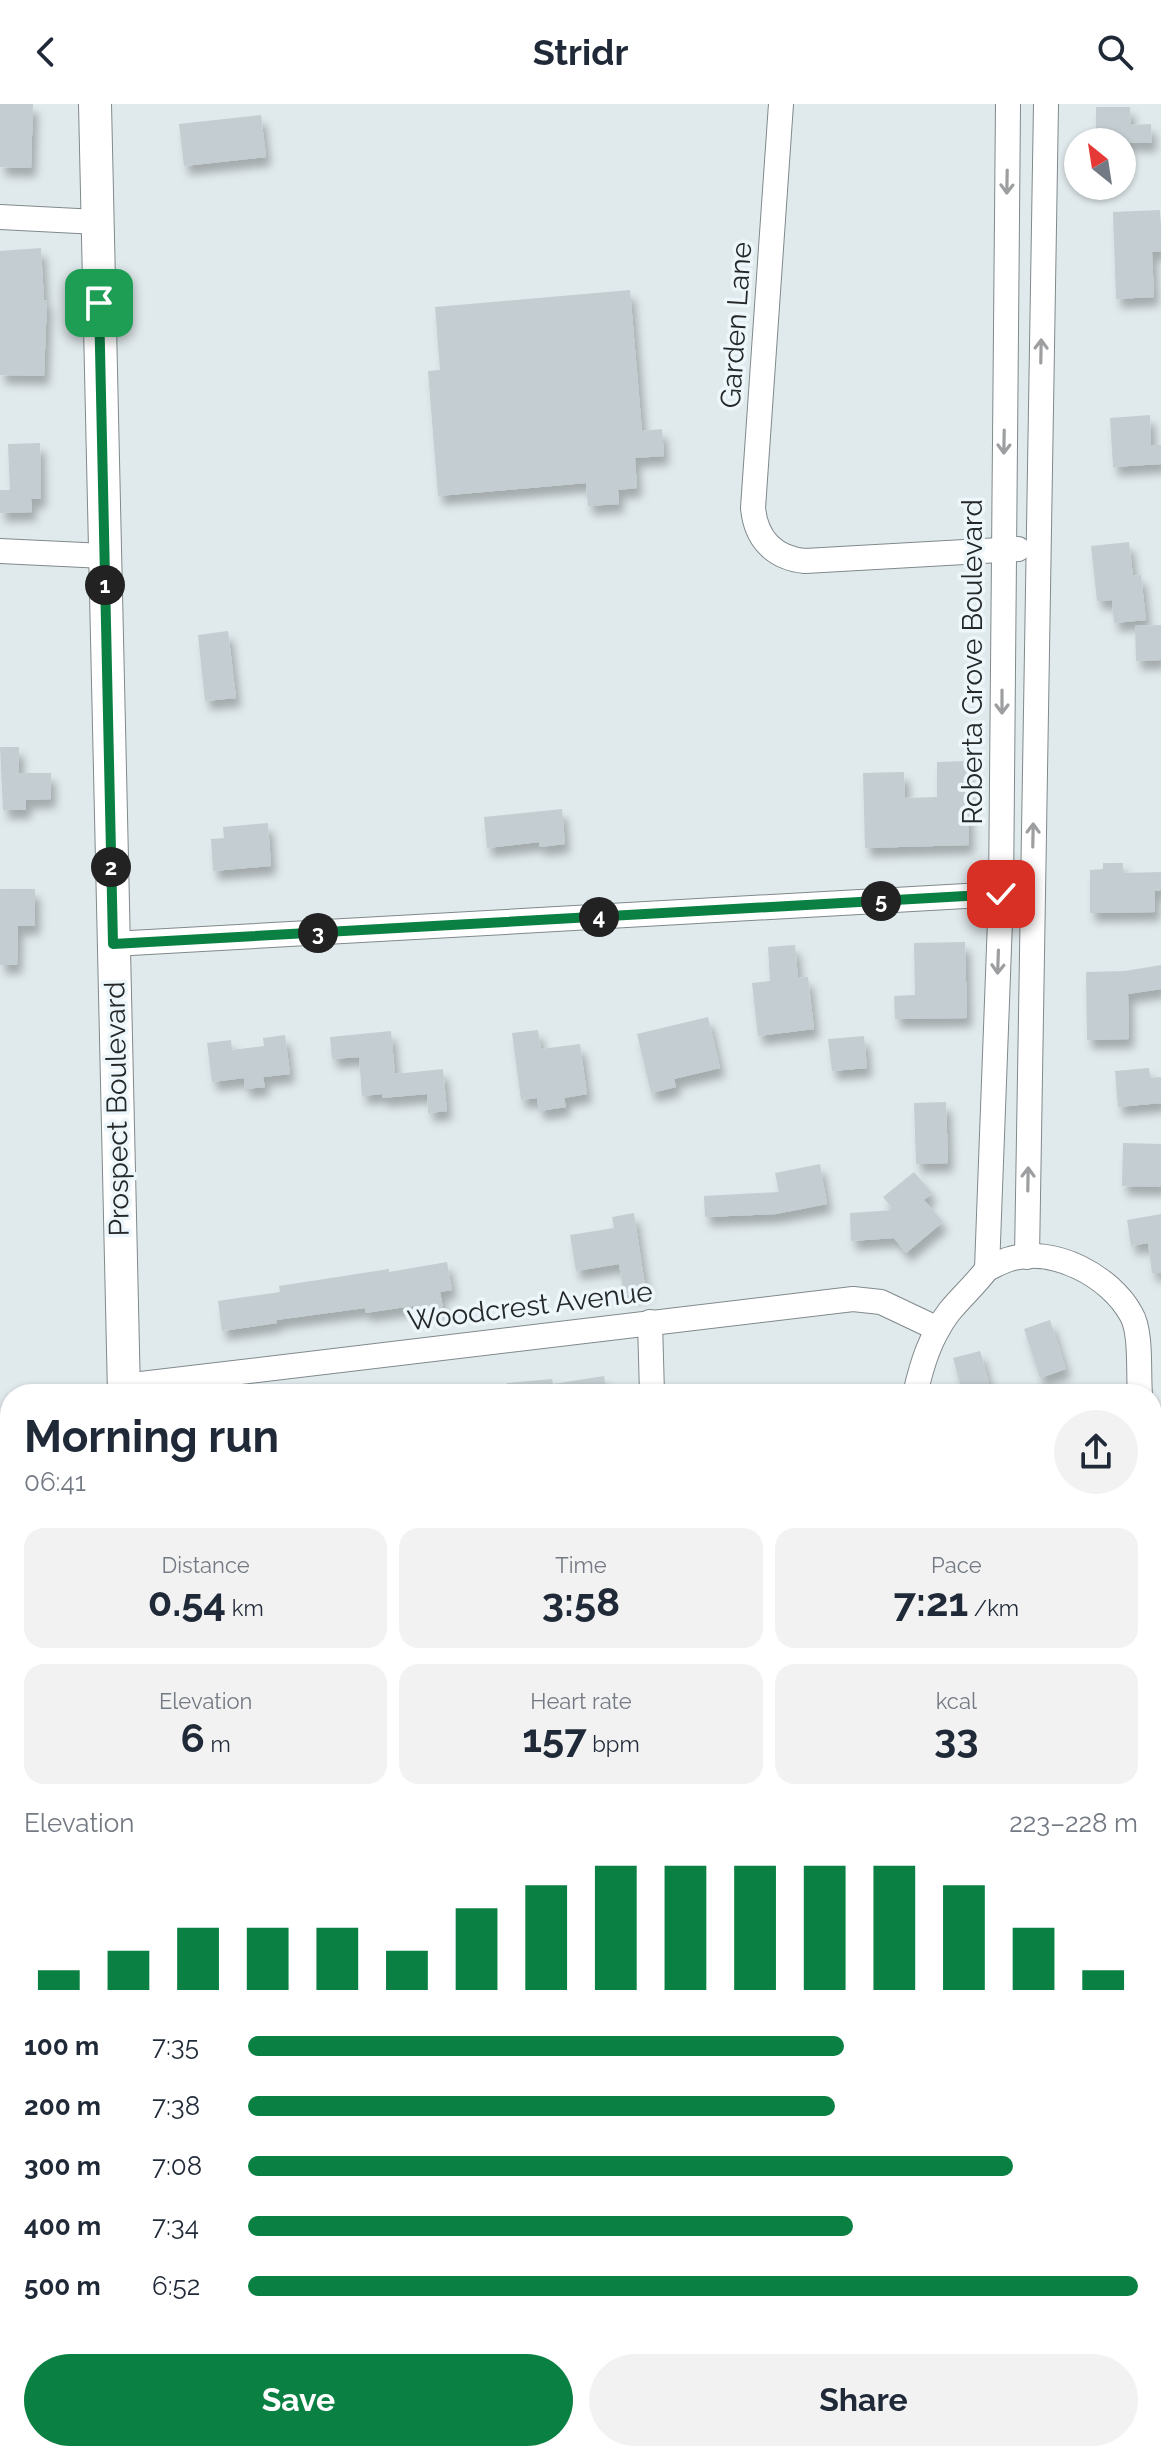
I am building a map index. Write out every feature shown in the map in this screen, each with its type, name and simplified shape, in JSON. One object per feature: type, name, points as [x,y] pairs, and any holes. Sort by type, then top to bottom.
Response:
[{"type":"main road","name":"Prospect Boulevard","points":[[95,104],[124,1384]]},
{"type":"street","name":"Garden Lane","points":[[781,104],[753,508],[755,523],[769,547],[788,559],[805,561],[1003,550]]},
{"type":"street","name":"Roberta Grove Boulevard","points":[[987,1269],[1001,894],[1008,104]]},
{"type":"street","points":[[1027,1257],[1046,104]]},
{"type":"street","points":[[0,217],[97,222]]},
{"type":"street","points":[[1003,550],[1037,548]]},
{"type":"street","points":[[0,551],[104,556]]},
{"type":"street","points":[[113,944],[1001,894]]},
{"type":"street","points":[[918,1384],[925,1354],[948,1313],[987,1269],[1011,1259],[1027,1257],[1063,1262],[1090,1272],[1108,1286],[1132,1314],[1136,1328],[1139,1384]]},
{"type":"street","name":"Woodcrest Avenue","points":[[170,1384],[853,1299],[881,1302],[938,1329]]},
{"type":"street","points":[[650,1322],[652,1384]]},
{"type":"building","points":[[0,104],[33,104],[31,168],[0,167]]},
{"type":"building","points":[[1096,107],[1130,107],[1131,125],[1151,124],[1152,143],[1136,143],[1136,128],[1096,128]]},
{"type":"building","points":[[261,115],[266,157],[184,166],[179,124]]},
{"type":"building","points":[[1160,210],[1161,251],[1152,252],[1154,297],[1116,299],[1113,212]]},
{"type":"building","points":[[41,248],[44,300],[47,300],[44,376],[0,375],[0,251]]},
{"type":"building","points":[[630,290],[642,431],[662,429],[664,456],[635,458],[637,488],[618,490],[619,504],[588,506],[586,483],[438,496],[428,371],[440,370],[435,307]]},
{"type":"building","points":[[1150,415],[1151,445],[1161,445],[1161,464],[1113,467],[1110,418]]},
{"type":"building","points":[[40,443],[41,499],[31,499],[32,512],[0,513],[0,490],[10,490],[8,444]]},
{"type":"building","points":[[1129,542],[1133,576],[1141,575],[1146,620],[1114,623],[1112,600],[1097,601],[1091,546]]},
{"type":"building","points":[[1161,625],[1161,660],[1136,661],[1135,626]]},
{"type":"building","points":[[228,631],[236,698],[205,701],[198,635]]},
{"type":"building","points":[[0,747],[19,747],[19,773],[51,773],[51,799],[26,800],[26,810],[3,810]]},
{"type":"building","points":[[967,761],[969,845],[865,848],[863,773],[904,772],[905,798],[937,797],[937,762]]},
{"type":"building","points":[[562,809],[565,844],[540,847],[539,842],[487,848],[484,817]]},
{"type":"building","points":[[268,823],[271,866],[213,871],[211,839],[224,838],[223,827]]},
{"type":"building","points":[[1103,863],[1123,863],[1123,873],[1161,872],[1161,891],[1155,891],[1155,912],[1090,913],[1090,870],[1103,869]]},
{"type":"building","points":[[0,889],[35,889],[35,926],[18,926],[17,965],[0,965]]},
{"type":"building","points":[[965,942],[967,1018],[895,1019],[894,996],[915,995],[914,943]]},
{"type":"building","points":[[795,945],[798,978],[808,977],[814,1029],[758,1036],[752,983],[770,981],[768,947]]},
{"type":"building","points":[[1161,965],[1161,989],[1128,994],[1129,1039],[1087,1040],[1086,972],[1125,971]]},
{"type":"building","points":[[708,1017],[720,1068],[674,1079],[676,1087],[651,1093],[637,1034]]},
{"type":"building","points":[[538,1030],[541,1049],[580,1044],[587,1094],[564,1098],[566,1107],[539,1111],[537,1098],[521,1100],[512,1033]]},
{"type":"building","points":[[391,1031],[395,1074],[443,1069],[447,1111],[428,1113],[427,1094],[382,1098],[382,1094],[362,1096],[359,1057],[332,1059],[330,1037]]},
{"type":"building","points":[[285,1035],[290,1074],[263,1077],[265,1087],[245,1089],[244,1078],[212,1082],[207,1043],[231,1040],[232,1050],[264,1046],[263,1038]]},
{"type":"building","points":[[864,1036],[867,1068],[832,1071],[828,1039]]},
{"type":"building","points":[[1149,1068],[1150,1078],[1161,1077],[1161,1103],[1118,1107],[1115,1071]]},
{"type":"building","points":[[946,1102],[948,1163],[916,1164],[914,1103]]},
{"type":"building","points":[[1123,1143],[1161,1144],[1161,1187],[1122,1186]]},
{"type":"building","points":[[820,1164],[827,1204],[776,1214],[705,1217],[704,1196],[779,1192],[775,1173]]},
{"type":"building","points":[[914,1172],[932,1193],[924,1200],[943,1222],[906,1253],[894,1238],[851,1241],[850,1213],[894,1210],[883,1197]]},
{"type":"building","points":[[634,1213],[646,1292],[624,1295],[619,1264],[576,1271],[570,1235],[614,1228],[612,1217]]},
{"type":"building","points":[[1161,1214],[1161,1273],[1152,1273],[1148,1243],[1131,1246],[1127,1220]]},
{"type":"building","points":[[447,1262],[452,1290],[440,1292],[443,1308],[414,1313],[413,1306],[365,1313],[365,1308],[222,1331],[218,1301],[280,1292],[279,1286]]},
{"type":"building","points":[[1050,1320],[1066,1369],[1040,1378],[1024,1329]]},
{"type":"building","points":[[980,1351],[989,1383],[960,1384],[953,1358]]},
{"type":"building","points":[[604,1376],[605,1384],[553,1384]]},
{"type":"building","points":[[552,1379],[553,1384],[507,1384],[507,1383]]},
{"type":"route","points":[[99,303],[113,944],[1001,894]]}]
